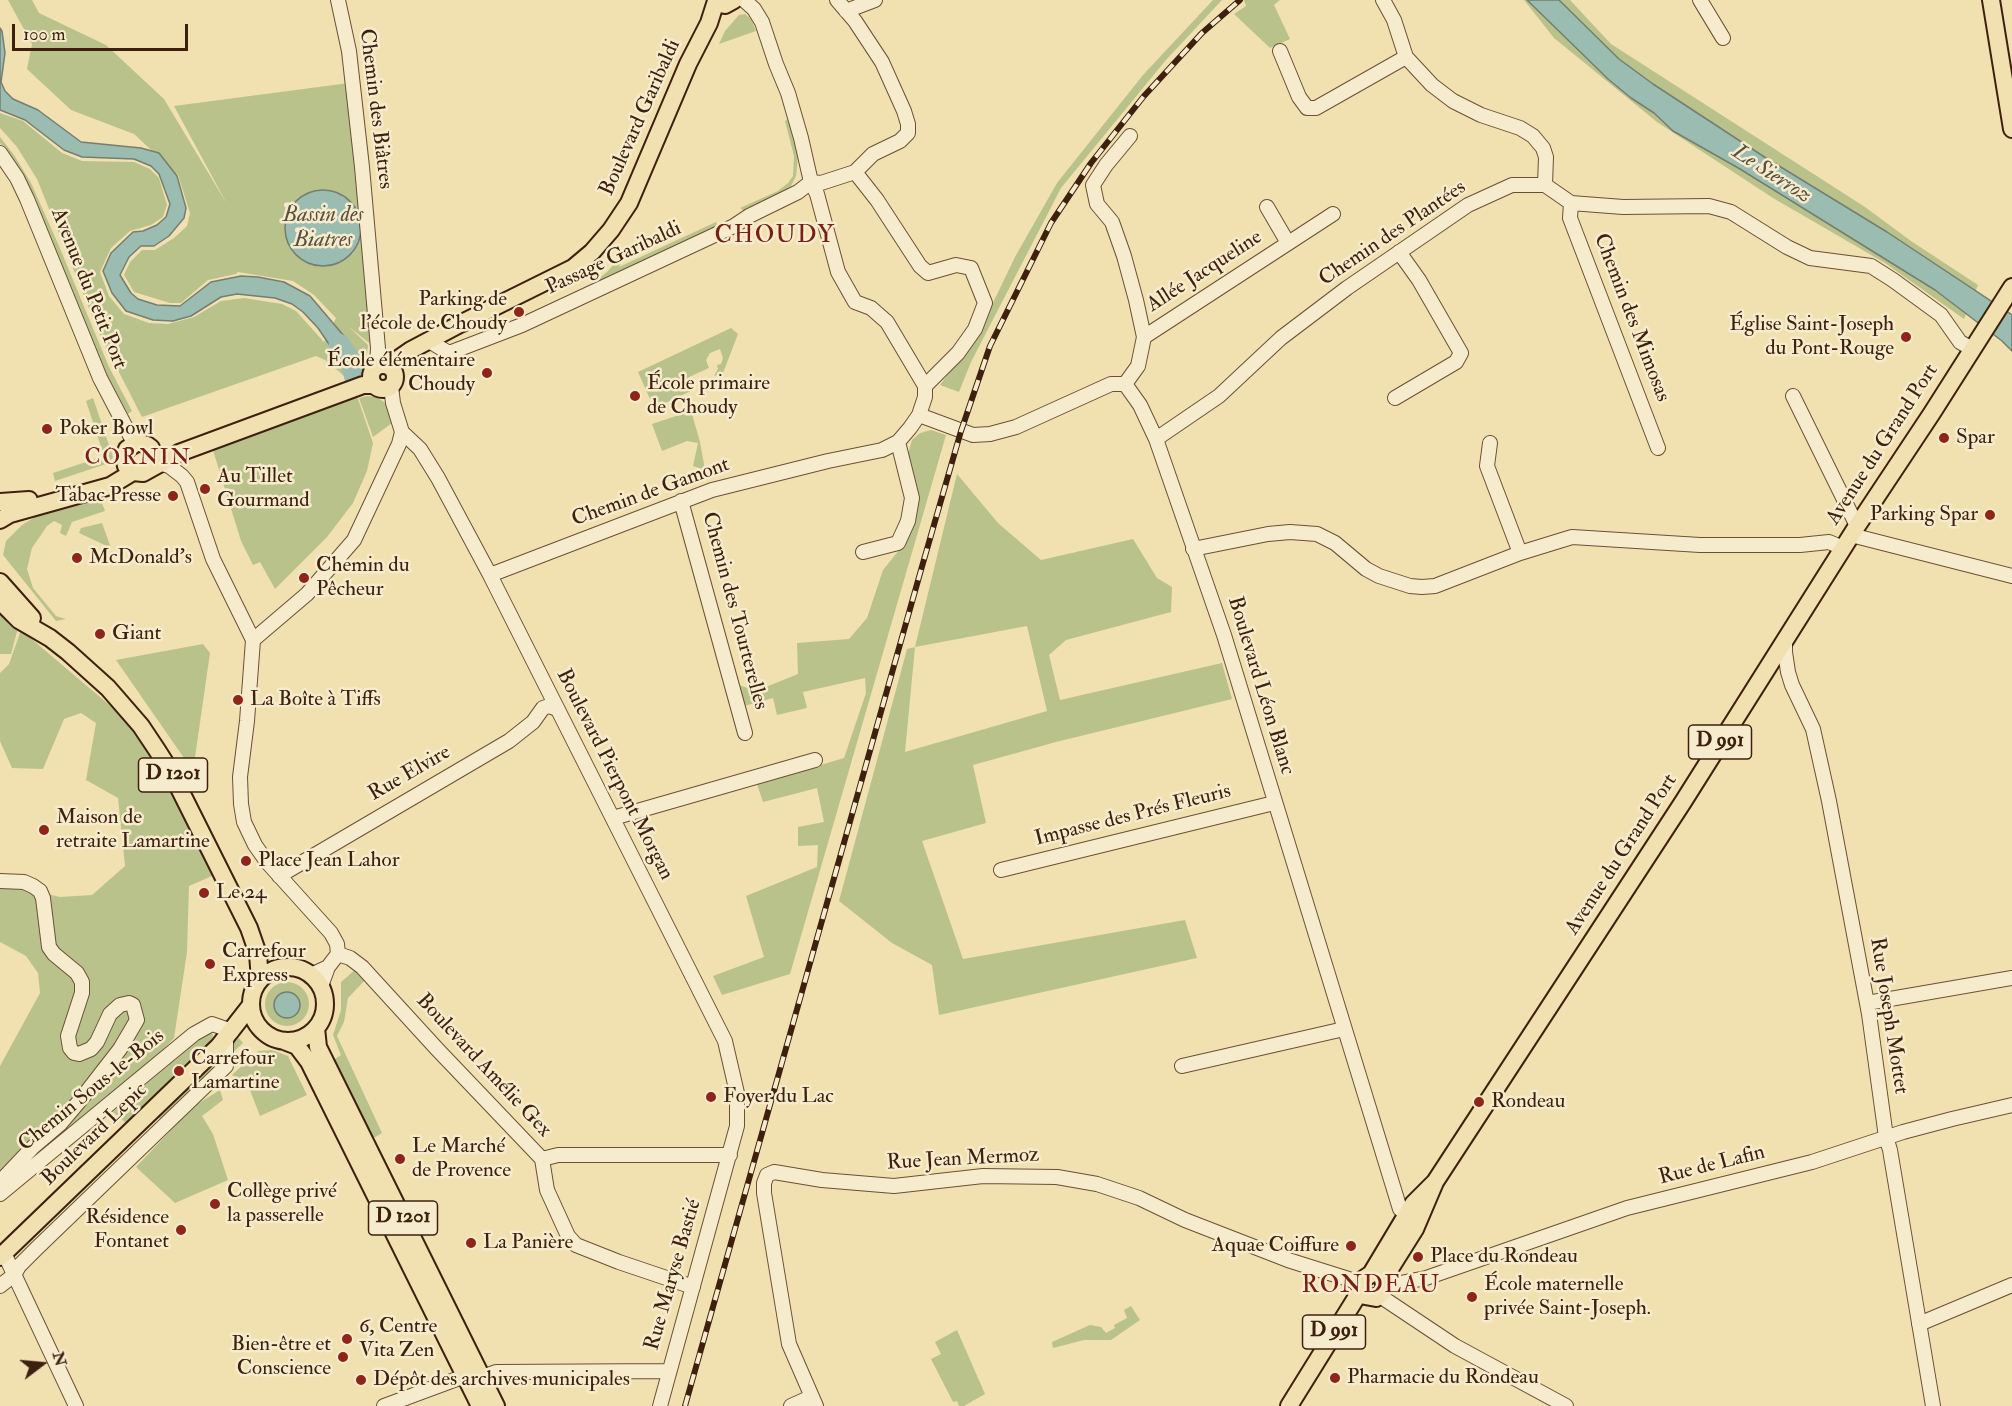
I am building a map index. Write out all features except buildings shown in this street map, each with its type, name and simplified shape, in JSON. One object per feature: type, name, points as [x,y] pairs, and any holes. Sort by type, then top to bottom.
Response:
[{"type":"main road","points":[[1991,0],[2012,129]]},
{"type":"main road","name":"Boulevard Garibaldi","points":[[155,465],[179,453],[381,381],[411,350],[573,268],[592,252],[611,230],[629,203],[688,64],[709,23],[733,4]]},
{"type":"main road","name":"D 991","points":[[1975,343],[2010,290]]},
{"type":"main road","name":"Boulevard Garibaldi","points":[[381,381],[404,357],[460,324]]},
{"type":"main road","name":"Avenue du Grand Port","points":[[1411,1222],[1683,802],[1785,638],[1975,343]]},
{"type":"main road","points":[[129,466],[127,449],[134,443],[143,443],[151,448],[179,453]]},
{"type":"main road","points":[[129,466],[143,473],[155,465],[151,448]]},
{"type":"main road","points":[[0,502],[40,498],[104,480],[129,466]]},
{"type":"main road","points":[[0,520],[10,514],[110,486],[129,466]]},
{"type":"main road","name":"D 1201","points":[[0,582],[50,638],[108,688],[152,742],[171,772],[249,928],[258,954],[260,980]]},
{"type":"main road","name":"D 1201","points":[[0,601],[19,620],[50,638]]},
{"type":"main road","name":"D 1201","points":[[249,928],[284,967]]},
{"type":"main road","points":[[284,967],[294,967],[316,981],[324,997],[325,1008],[316,1028],[301,1038],[284,1041],[270,1036],[259,1027],[251,1005],[252,993],[266,973],[284,967]]},
{"type":"main road","name":"Boulevard Lepic","points":[[2,1255],[229,1035],[251,1005]]},
{"type":"main road","points":[[229,1035],[252,1027],[259,1027]]},
{"type":"main road","name":"D 1201","points":[[316,1028],[318,1047],[473,1376],[480,1406]]},
{"type":"main road","name":"D 1201","points":[[284,1041],[297,1046],[309,1062],[473,1376],[496,1406]]},
{"type":"main road","name":"D 991","points":[[1289,1406],[1374,1287],[1411,1222]]},
{"type":"street","name":"Chemin des Biâtres","points":[[338,0],[349,51],[381,381]]},
{"type":"street","points":[[842,5],[875,0]]},
{"type":"street","points":[[1383,0],[1394,20],[1406,57],[1432,86],[1453,101],[1481,115],[1520,128],[1533,136],[1543,148],[1546,157],[1545,185],[1571,203],[1623,207],[1709,206],[1731,212],[1787,247],[1810,258],[1871,266],[1941,315],[1960,342],[1975,343]]},
{"type":"street","points":[[733,4],[762,22],[788,93],[838,272],[855,302],[870,308],[887,322],[925,386],[925,397],[919,415],[898,442],[912,498],[908,521],[897,543],[863,552]]},
{"type":"street","points":[[1707,4],[1723,38]]},
{"type":"street","points":[[811,182],[821,183],[855,172],[873,154],[900,141],[908,133],[904,111],[882,62],[842,5]]},
{"type":"street","points":[[1280,51],[1299,97],[1307,108],[1316,108],[1406,57]]},
{"type":"street","points":[[919,415],[973,435],[990,434],[1016,427],[1111,384],[1125,384],[1138,366],[1144,337],[1124,256],[1112,222],[1097,204],[1094,185],[1106,165],[1130,136]]},
{"type":"street","name":"Avenue du Petit Port","points":[[0,153],[27,199],[100,378],[134,443]]},
{"type":"street","points":[[855,172],[877,200],[920,266],[928,273],[956,265],[971,267],[985,303],[975,329],[958,353],[925,386]]},
{"type":"street","name":"Passage Garibaldi","points":[[429,341],[449,353],[522,325],[734,226],[798,192],[811,182]]},
{"type":"street","name":"Chemin des Plantées","points":[[1156,439],[1220,396],[1281,338],[1347,288],[1468,205],[1512,185],[1545,185]]},
{"type":"street","name":"Chemin des Mimosas","points":[[1571,203],[1570,218],[1658,448]]},
{"type":"street","name":"Allée Jacqueline","points":[[1267,207],[1288,243]]},
{"type":"street","name":"Allée Jacqueline","points":[[1144,337],[1333,214]]},
{"type":"street","points":[[1395,398],[1456,362],[1461,353],[1419,280],[1399,252]]},
{"type":"street","points":[[253,640],[307,594],[354,540],[398,446],[402,430],[381,381]]},
{"type":"street","name":"Boulevard Léon Blanc","points":[[1125,384],[1140,405],[1156,439],[1224,635],[1400,1209],[1411,1222]]},
{"type":"street","points":[[1793,396],[1850,536]]},
{"type":"street","name":"Boulevard Pierpont Morgan","points":[[402,430],[426,458],[490,575],[725,1041],[737,1093],[737,1126],[730,1155]]},
{"type":"street","name":"Chemin de Gamont","points":[[490,575],[712,490],[882,450],[898,442]]},
{"type":"street","points":[[1490,443],[1487,466],[1520,553]]},
{"type":"street","points":[[155,465],[169,466],[187,482],[213,559],[253,640],[240,777],[244,822],[255,845],[279,876],[331,933],[336,944],[338,954],[316,981]]},
{"type":"street","name":"Chemin des Tourterelles","points":[[681,501],[745,733]]},
{"type":"street","points":[[1193,549],[1268,534],[1290,532],[1317,534],[1335,543],[1366,569],[1379,576],[1410,586],[1422,587],[1435,586],[1520,553],[1572,537],[1700,545],[1800,545],[1829,543],[1850,536],[2012,576]]},
{"type":"street","name":"Rue Joseph Mottet","points":[[1785,638],[1785,652],[1792,686],[1813,729],[1819,752],[1867,1003],[1886,1137],[1933,1406]]},
{"type":"street","name":"Rue Elvire","points":[[279,876],[509,741],[533,722],[543,708],[549,706],[557,709]]},
{"type":"street","points":[[613,818],[816,760]]},
{"type":"street","name":"Impasse des Prés Fleuris","points":[[1001,870],[1274,802]]},
{"type":"street","points":[[0,881],[24,882],[40,891],[43,898],[49,947],[77,973],[82,982],[82,993],[68,1036],[70,1048],[79,1054],[92,1049],[110,1014],[120,1005],[129,1003],[133,1005],[137,1020],[110,1063],[82,1098],[60,1124],[33,1147],[0,1182]]},
{"type":"street","name":"Boulevard Amélie Gex","points":[[338,954],[350,958],[362,967],[542,1159],[547,1190],[568,1236],[576,1245],[693,1287]]},
{"type":"street","points":[[1867,1003],[2012,978]]},
{"type":"street","name":"Chemin Sous-le-Bois","points":[[0,1194],[194,1034],[212,1024],[229,1035]]},
{"type":"street","points":[[1182,1066],[1344,1029]]},
{"type":"street","name":"Boulevard Lepic","points":[[0,1286],[14,1275],[19,1266],[37,1248],[226,1066],[229,1035]]},
{"type":"street","name":"Rue de Lafin","points":[[1374,1287],[1426,1278],[1627,1208],[1812,1162],[1886,1137],[2012,1105]]},
{"type":"street","points":[[542,1159],[558,1155],[730,1155]]},
{"type":"street","name":"Rue Maryse Bastié","points":[[660,1406],[730,1155]]},
{"type":"street","name":"Rue Jean Mermoz","points":[[813,1402],[789,1344],[764,1193],[766,1176],[774,1172],[822,1180],[894,1186],[983,1176],[1056,1177],[1097,1184],[1139,1198],[1185,1220],[1288,1260],[1374,1287]]},
{"type":"street","points":[[2,1255],[14,1275],[76,1406]]},
{"type":"street","points":[[1919,1324],[2012,1285]]},
{"type":"street","points":[[1374,1287],[1400,1309],[1455,1346],[1566,1406]]},
{"type":"street","points":[[384,1406],[473,1376],[496,1372],[669,1371]]},
{"type":"street","points":[[791,1406],[813,1402]]},
{"type":"green space","points":[[8,0],[32,0],[39,13],[106,45],[164,99],[227,204],[174,106],[349,83],[373,346],[348,326],[368,345],[366,363],[358,377],[349,380],[325,360],[316,356],[142,417],[99,333],[37,179],[17,147],[0,128],[0,113],[23,121],[62,153],[82,161],[134,162],[150,169],[159,178],[167,205],[163,217],[151,225],[130,231],[111,248],[100,272],[109,296],[124,314],[149,323],[168,324],[194,317],[221,301],[244,298],[282,304],[296,311],[324,342],[336,318],[314,295],[293,281],[238,272],[208,280],[181,303],[170,303],[134,292],[124,275],[130,262],[142,250],[155,250],[187,226],[190,213],[178,175],[134,134],[71,110],[27,69],[32,44]]},
{"type":"green space","points":[[1213,0],[1222,0],[1166,60],[1061,188],[971,362],[959,392],[940,385],[978,334],[1015,257],[1057,183],[1143,75]]},
{"type":"green space","points":[[1244,0],[1280,0],[1274,5],[1290,39],[1270,48],[1234,14],[1246,6]]},
{"type":"green space","points":[[1524,0],[1570,0],[1611,44],[1865,207],[1911,241],[1978,285],[1964,319],[1885,263],[1773,198],[1657,122],[1554,38]]},
{"type":"green space","points":[[745,14],[751,19],[756,31],[719,44],[725,31],[739,15]]},
{"type":"green space","points":[[788,119],[798,156],[796,176],[791,186],[780,195],[746,212],[740,208],[778,191],[793,176],[794,156],[785,121]]},
{"type":"green space","points":[[0,137],[31,183],[109,367],[132,411],[128,414],[104,369],[23,175],[0,143]]},
{"type":"green space","points":[[716,222],[719,228],[592,288],[591,285],[608,271],[630,246],[619,267]]},
{"type":"green space","points":[[731,328],[738,334],[723,373],[714,376],[718,369],[717,365],[721,364],[723,358],[720,349],[710,353],[706,360],[709,368],[689,377],[691,391],[654,408],[638,372]]},
{"type":"green space","points":[[357,396],[373,443],[367,471],[353,503],[327,537],[275,589],[260,562],[253,565],[241,541],[212,447]]},
{"type":"green space","points":[[376,397],[384,402],[390,410],[392,423],[373,437],[359,398]]},
{"type":"green space","points":[[93,398],[113,457],[109,463],[55,481],[53,473],[104,456],[86,401]]},
{"type":"green space","points":[[688,412],[692,414],[705,470],[693,466],[698,443],[687,441],[662,451],[652,424]]},
{"type":"green space","points":[[931,430],[946,435],[790,974],[722,995],[713,976],[764,957],[746,896],[817,867],[818,845],[798,846],[798,827],[824,822],[817,788],[763,802],[757,784],[844,758],[866,693],[865,678],[803,692],[807,708],[777,715],[773,698],[744,706],[739,685],[756,691],[798,674],[797,643],[849,639],[867,618],[883,570],[904,544],[908,454],[912,440],[920,433]]},
{"type":"green space","points":[[957,474],[998,523],[1041,560],[1133,539],[1157,578],[1172,587],[1171,612],[1066,640],[1049,655],[1060,700],[1222,663],[1232,699],[973,765],[986,823],[922,841],[963,959],[1185,920],[1197,958],[939,1015],[932,965],[892,943],[839,901],[907,649],[915,647]],"holes":[[[1027,626],[1047,711],[905,752],[915,647]]]},
{"type":"green space","points":[[99,495],[105,511],[72,522],[66,536],[60,533],[62,525],[54,521],[47,526],[32,548],[27,569],[33,588],[56,616],[66,619],[56,621],[3,555],[6,541],[22,525],[45,511]]},
{"type":"green space","points":[[102,523],[111,548],[79,533],[81,528]]},
{"type":"green space","points":[[0,610],[18,628],[11,654],[0,654]]},
{"type":"green space","points":[[21,630],[120,714],[156,760],[189,814],[212,876],[189,886],[187,952],[174,1038],[134,1080],[81,1127],[0,1183],[0,1066],[40,993],[38,973],[26,956],[0,942],[0,883],[60,897],[92,895],[125,866],[118,798],[86,780],[96,723],[81,713],[64,719],[43,769],[12,768],[0,741],[0,673],[9,664]]},
{"type":"green space","points":[[203,644],[210,653],[193,771],[116,660]]},
{"type":"green space","points":[[357,968],[366,979],[348,998],[344,1022],[337,1036],[382,1133],[372,1139],[335,1059],[341,1055],[333,1035],[341,1010],[341,982]]},
{"type":"green space","points":[[287,982],[302,989],[309,1004],[302,1019],[287,1026],[272,1019],[265,1004],[272,989]]},
{"type":"green space","points":[[213,1034],[212,1040],[189,1065],[126,1123],[113,1112],[205,1035]]},
{"type":"green space","points":[[239,1038],[243,1043],[160,1119],[156,1115]]},
{"type":"green space","points":[[272,1050],[288,1056],[307,1095],[260,1116],[248,1085],[232,1075],[258,1051]]},
{"type":"green space","points":[[220,1090],[223,1100],[202,1116],[213,1134],[228,1180],[175,1203],[136,1167],[194,1106]]},
{"type":"green space","points":[[1131,1306],[1140,1320],[1111,1340],[1084,1340],[1053,1348],[1052,1342],[1090,1325],[1101,1327],[1106,1333],[1115,1328],[1114,1325],[1127,1318],[1124,1310]]},
{"type":"green space","points":[[957,1330],[985,1394],[964,1406],[959,1406],[957,1401],[953,1402],[931,1359],[941,1354],[935,1342]]},
{"type":"water","name":"Le Sierroz","points":[[1527,0],[1559,0],[1619,59],[1653,84],[1766,158],[1887,232],[2012,315],[2012,351],[1935,290],[1740,169],[1673,131],[1654,113],[1608,79]]},
{"type":"water","points":[[0,28],[5,53],[1,82],[5,91],[13,99],[38,110],[81,142],[141,148],[159,153],[177,176],[186,208],[184,218],[169,236],[154,246],[141,246],[129,257],[120,275],[131,293],[138,299],[157,305],[180,306],[211,282],[241,276],[284,282],[310,296],[344,336],[363,365],[348,372],[318,328],[303,312],[292,304],[275,298],[237,294],[221,297],[191,316],[173,321],[153,320],[126,311],[112,293],[103,271],[111,253],[133,232],[143,231],[157,225],[166,217],[170,204],[159,174],[151,166],[134,159],[82,157],[64,150],[25,120],[0,110]]},
{"type":"water","name":"Bassin des Biatres","points":[[316,190],[330,190],[344,196],[355,207],[361,221],[358,243],[350,255],[330,266],[316,266],[302,260],[291,249],[285,235],[285,221],[291,207],[302,196]]},
{"type":"water","points":[[287,992],[296,996],[300,1005],[296,1014],[287,1018],[278,1014],[274,1005],[278,996]]},
{"type":"waterway","points":[[339,344],[350,360],[356,381]]},
{"type":"railway","points":[[685,1406],[921,570],[961,431],[990,346],[1051,223],[1091,163],[1144,96],[1202,33],[1240,0]]},
{"type":"place","name":"Parking de l'école de Choudy","points":[[519,312]]},
{"type":"place","name":"Église Saint-Joseph du Pont-Rouge","points":[[1906,337]]},
{"type":"place","name":"École élémentaire Choudy","points":[[487,373]]},
{"type":"place","name":"École primaire de Choudy","points":[[635,396]]},
{"type":"place","name":"Poker Bowl","points":[[47,429]]},
{"type":"place","name":"Spar","points":[[1944,438]]},
{"type":"place","name":"Au Tillet Gourmand","points":[[205,489]]},
{"type":"place","name":"Tabac Presse","points":[[173,496]]},
{"type":"place","name":"Parking Spar","points":[[1990,515]]},
{"type":"place","name":"McDonald's","points":[[77,558]]},
{"type":"place","name":"Chemin du Pêcheur","points":[[304,578]]},
{"type":"place","name":"Giant","points":[[100,634]]},
{"type":"place","name":"La Boîte à Tiffs","points":[[238,700]]},
{"type":"place","name":"Maison de retraite Lamartine","points":[[44,830]]},
{"type":"place","name":"Place Jean Lahor","points":[[246,861]]},
{"type":"place","name":"Le 24","points":[[204,893]]},
{"type":"place","name":"Carrefour Express","points":[[210,964]]},
{"type":"place","name":"Carrefour Lamartine","points":[[179,1071]]},
{"type":"place","name":"Foyer du Lac","points":[[711,1097]]},
{"type":"place","name":"Rondeau","points":[[1479,1102]]},
{"type":"place","name":"Le Marché de Provence","points":[[400,1159]]},
{"type":"place","name":"Collège privé la passerelle","points":[[215,1204]]},
{"type":"place","name":"Résidence Fontanet","points":[[181,1230]]},
{"type":"place","name":"La Panière","points":[[471,1243]]},
{"type":"place","name":"Aquae Coiffure","points":[[1351,1246]]},
{"type":"place","name":"Place du Rondeau","points":[[1418,1257]]},
{"type":"place","name":"École maternelle privée Saint-Joseph.","points":[[1472,1297]]},
{"type":"place","name":"6, Centre Vita Zen","points":[[347,1339]]},
{"type":"place","name":"Bien-être et Conscience","points":[[343,1357]]},
{"type":"place","name":"Pharmacie du Rondeau","points":[[1335,1378]]},
{"type":"place","name":"Dépôt des archives municipales","points":[[361,1380]]},
{"type":"district","name":"CHOUDY","points":[[775,237]]},
{"type":"district","name":"CORNIN","points":[[138,459]]},
{"type":"district","name":"RONDEAU","points":[[1371,1287]]}]
